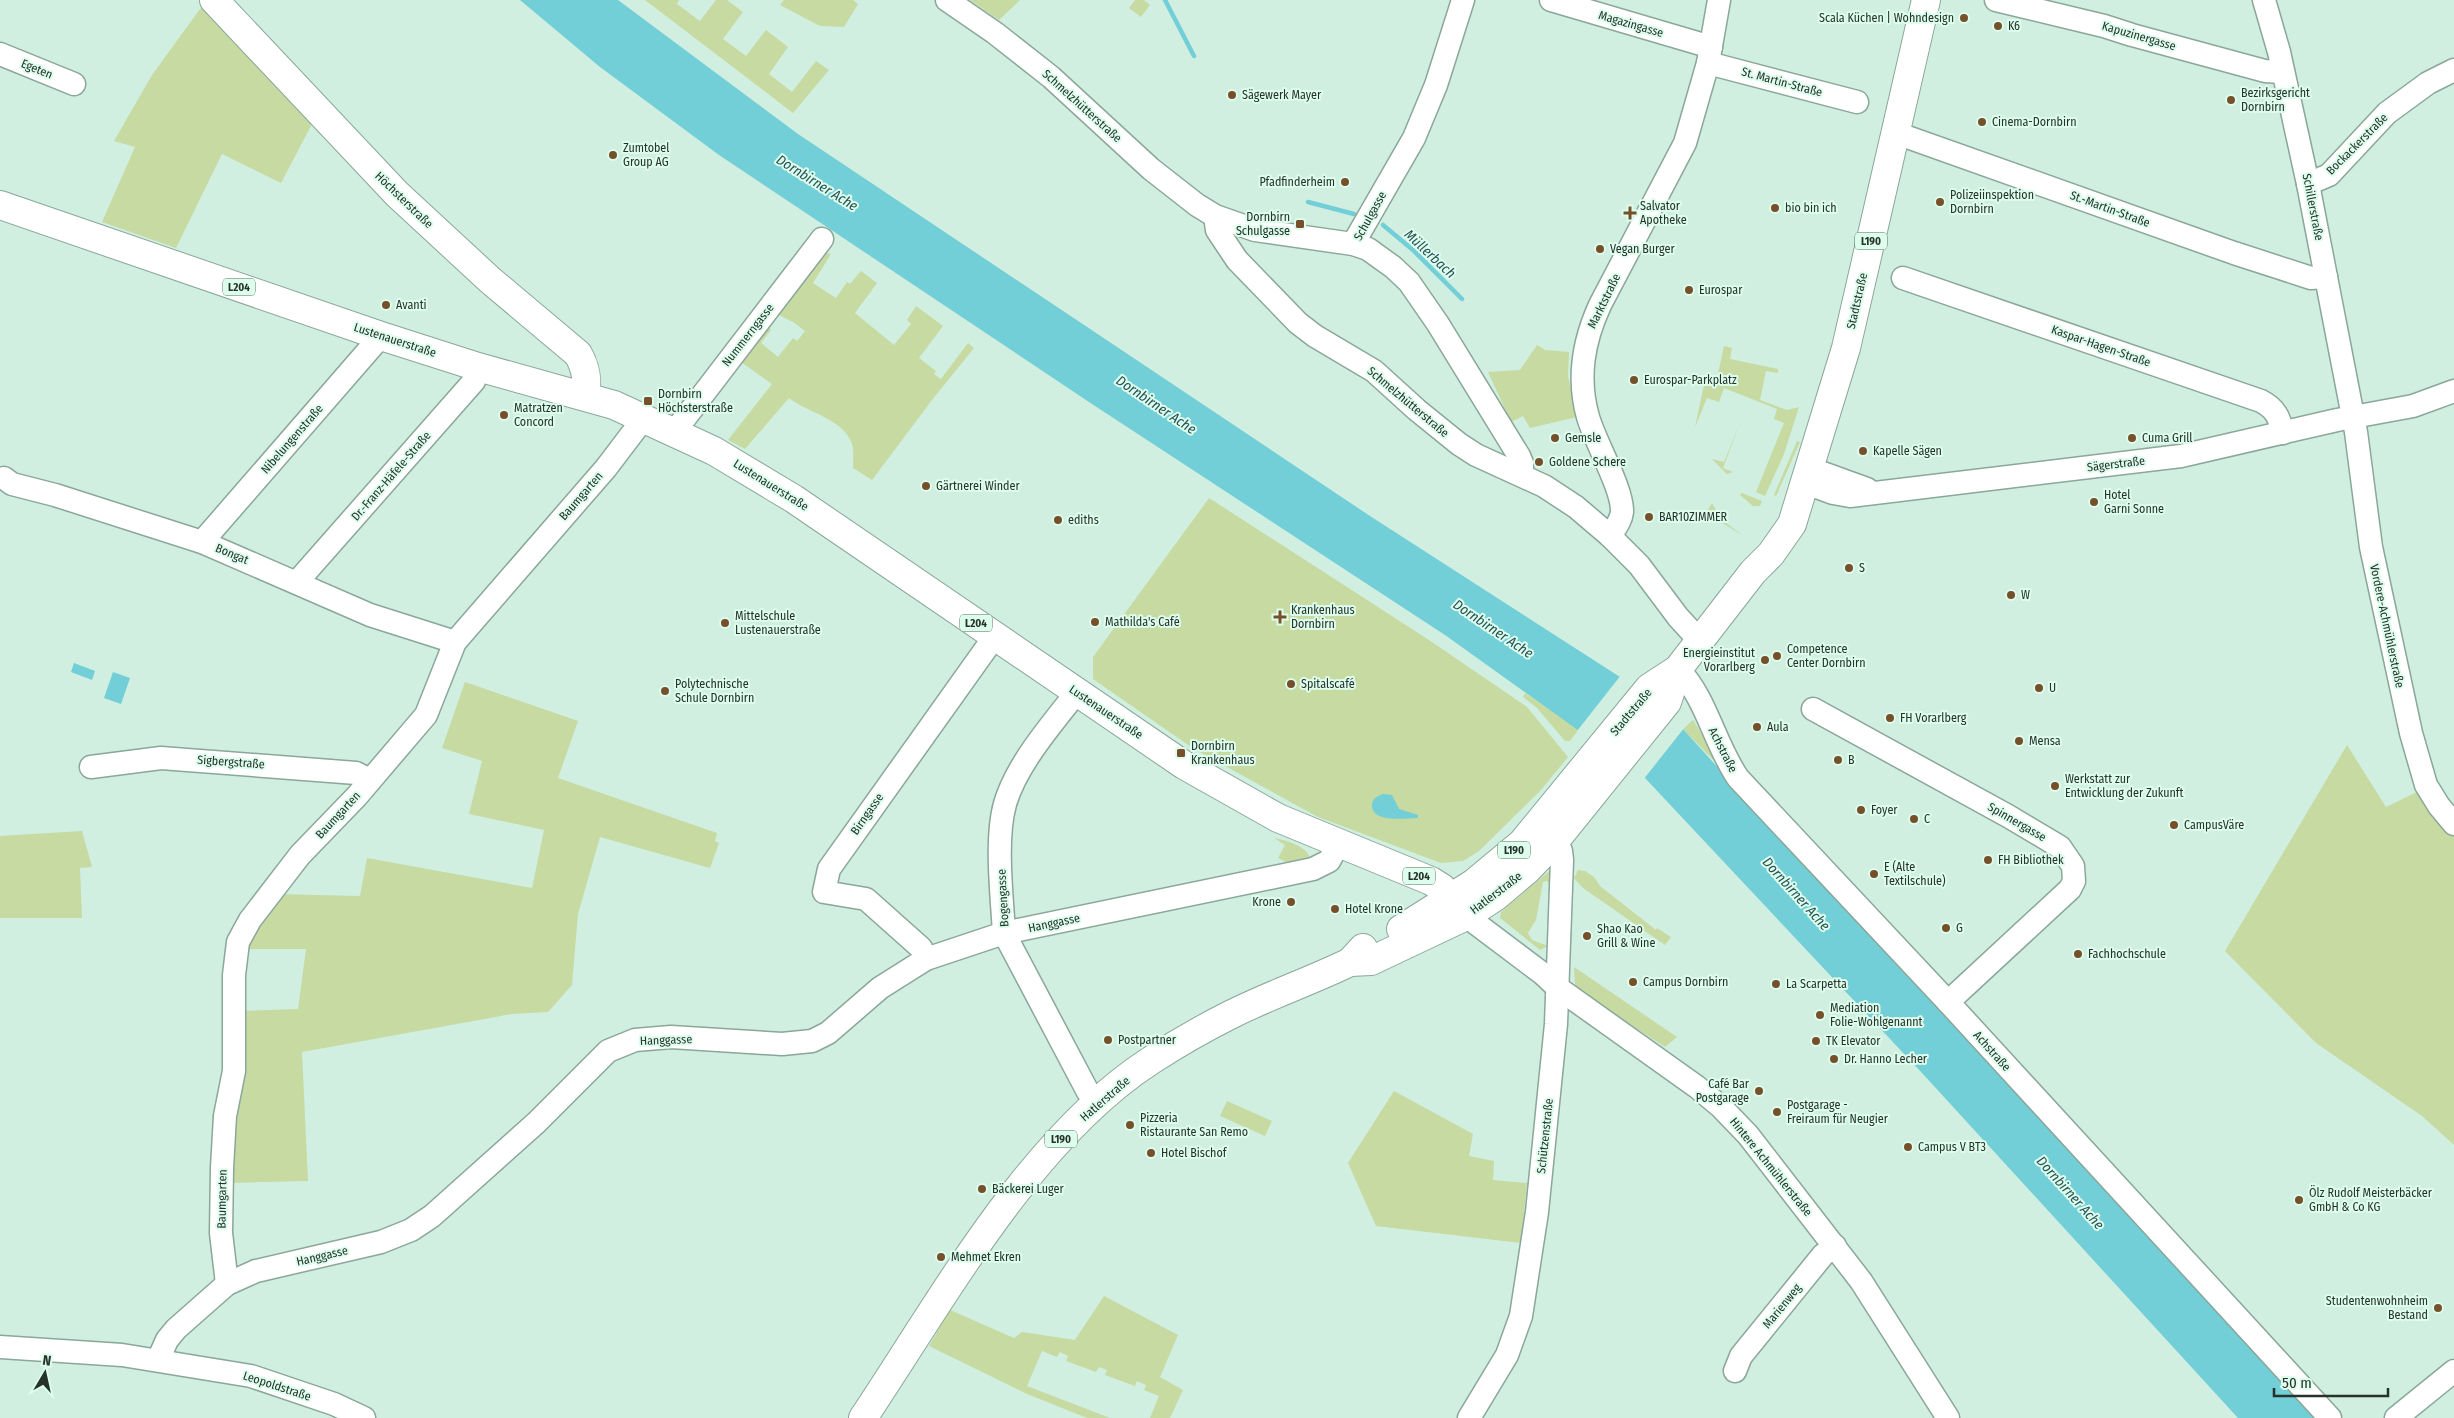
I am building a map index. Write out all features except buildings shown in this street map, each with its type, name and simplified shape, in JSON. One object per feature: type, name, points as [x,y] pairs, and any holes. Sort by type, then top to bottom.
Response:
[{"type":"main road","name":"Höchsterstraße","points":[[214,0],[397,194],[490,280],[578,354],[583,363],[587,378],[584,396]]},
{"type":"main road","name":"Stadtstraße","points":[[1604,763],[1753,572],[1775,520],[1788,498],[1806,475],[1846,348],[1926,0]]},
{"type":"main road","name":"Lustenauerstraße","points":[[0,205],[382,336],[478,367],[584,396],[644,418],[674,432],[747,470],[794,499],[1077,692],[1210,780],[1278,818],[1338,845],[1431,881],[1449,909]]},
{"type":"main road","name":"Hatlerstraße","points":[[1449,909],[1512,883],[1555,841],[1604,763]]},
{"type":"main road","name":"Hatlerstraße","points":[[863,1418],[962,1268],[1013,1197],[1064,1136],[1096,1104],[1149,1062],[1207,1027],[1258,1002],[1350,962],[1371,961],[1449,909],[1522,843],[1604,763]]},
{"type":"street","name":"Schmelzhütterstraße","points":[[947,0],[995,33],[1052,77],[1151,169],[1196,205],[1215,216],[1255,230],[1353,244]]},
{"type":"street","name":"Schulgasse","points":[[1463,0],[1436,85],[1414,138],[1353,244],[1368,249],[1393,267],[1409,282],[1438,324],[1516,451],[1522,463],[1522,475]]},
{"type":"street","name":"Magazingasse","points":[[1550,0],[1644,28],[1709,55]]},
{"type":"street","name":"Marktstraße","points":[[1610,536],[1619,522],[1621,504],[1589,418],[1582,372],[1584,353],[1589,330],[1600,306],[1675,167],[1685,143],[1709,55],[1719,0]]},
{"type":"street","name":"Kapuzinergasse","points":[[1996,0],[2104,26],[2132,36],[2265,71],[2283,72]]},
{"type":"street","name":"Schillerstraße","points":[[2264,0],[2283,72],[2308,184],[2354,416]]},
{"type":"street","name":"Egeten","points":[[0,54],[74,84]]},
{"type":"street","name":"St. Martin-Straße","points":[[1709,55],[1857,102]]},
{"type":"street","name":"Bockackerstraße","points":[[2308,184],[2328,175],[2387,112],[2428,84],[2454,70]]},
{"type":"street","name":"St.-Martin-Straße","points":[[1896,133],[2242,256],[2311,278],[2326,277]]},
{"type":"street","name":"Schmelzhütterstraße","points":[[1215,216],[1217,230],[1237,260],[1298,323],[1315,336],[1374,371],[1417,410],[1476,455],[1558,493],[1610,536]]},
{"type":"street","name":"Nummerngasse","points":[[674,432],[822,239]]},
{"type":"street","name":"Kaspar-Hagen-Straße","points":[[1903,278],[2261,401],[2270,406],[2278,416],[2283,433]]},
{"type":"street","name":"Nibelungenstraße","points":[[202,542],[382,336]]},
{"type":"street","name":"Dr.-Franz-Häfele-Straße","points":[[297,582],[474,381],[478,367]]},
{"type":"street","name":"Sägerstraße","points":[[1806,475],[1841,495],[2180,456],[2354,416],[2413,406],[2454,391]]},
{"type":"street","name":"Vordere-Achmühlerstraße","points":[[2354,416],[2371,547],[2413,742],[2426,785],[2439,806],[2454,824]]},
{"type":"street","name":"Baumgarten","points":[[227,1284],[221,1233],[222,1168],[225,1116],[234,1071],[234,976],[238,942],[250,920],[295,862],[357,796],[426,715],[455,642],[606,468],[644,418]]},
{"type":"street","name":"Bongat","points":[[4,478],[12,484],[55,495],[202,542],[370,615],[455,642]]},
{"type":"street","points":[[1610,536],[1639,565],[1678,617],[1699,640]]},
{"type":"street","name":"Birngasse","points":[[926,959],[921,948],[866,899],[824,892],[829,869],[995,636]]},
{"type":"street","name":"Achstraße","points":[[1678,669],[1696,691],[1722,752],[1738,778],[1948,1002],[2330,1418]]},
{"type":"street","name":"Bogengasse","points":[[1077,692],[1012,784],[1004,805],[1000,848],[1004,934],[1096,1104]]},
{"type":"street","name":"Spinnergasse","points":[[1813,709],[2008,816],[2060,847],[2073,866],[2074,881],[2070,889],[1948,1002]]},
{"type":"street","name":"Sigbergstraße","points":[[91,767],[161,758],[356,773],[370,780]]},
{"type":"street","name":"Schützenstraße","points":[[1469,1418],[1507,1355],[1521,1316],[1537,1212],[1558,988],[1562,852],[1555,841]]},
{"type":"street","name":"Hanggasse","points":[[158,1360],[166,1340],[227,1284],[256,1271],[381,1242],[411,1230],[432,1216],[536,1123],[608,1051],[635,1040],[671,1037],[782,1044],[812,1041],[828,1033],[880,988],[926,959],[1004,934],[1313,868],[1329,861],[1338,845]]},
{"type":"street","name":"Hintere Achmühlerstraße","points":[[1449,909],[1537,969],[1558,988],[1676,1072],[1720,1107],[1748,1135],[1835,1246],[1873,1299],[1948,1418]]},
{"type":"street","name":"Marienweg","points":[[1735,1371],[1741,1356],[1822,1255],[1835,1246]]},
{"type":"street","points":[[0,1347],[122,1354],[158,1360]]},
{"type":"street","name":"Leopoldstraße","points":[[158,1360],[251,1376],[334,1404],[364,1418]]},
{"type":"street","points":[[2396,1418],[2454,1370]]},
{"type":"green space","points":[[645,0],[679,0],[677,4],[700,21],[716,0],[727,0],[743,12],[723,39],[746,56],[766,30],[788,47],[769,74],[792,92],[816,61],[829,70],[793,113]]},
{"type":"green space","points":[[784,0],[853,0],[858,4],[844,27],[820,26],[780,5]]},
{"type":"green space","points":[[970,0],[1020,0],[999,20]]},
{"type":"green space","points":[[1135,0],[1144,0],[1150,5],[1141,17],[1129,8]]},
{"type":"green space","points":[[203,5],[313,122],[281,183],[222,154],[176,248],[102,222],[135,147],[114,141],[152,75]]},
{"type":"green space","points":[[824,252],[831,254],[813,283],[836,298],[847,282],[850,284],[861,271],[877,283],[855,313],[894,345],[911,324],[907,320],[916,306],[943,326],[919,358],[936,371],[934,374],[941,379],[968,343],[974,348],[872,480],[853,468],[852,444],[848,435],[841,428],[834,422],[789,398],[745,449],[728,440],[772,384],[738,360],[767,322],[771,330],[761,343],[778,357],[793,338],[797,341],[805,331],[793,322],[773,312]]},
{"type":"green space","points":[[1537,345],[1545,350],[1569,352],[1568,376],[1577,417],[1530,428],[1523,416],[1511,422],[1488,372],[1520,370]]},
{"type":"green space","points":[[1724,346],[1732,348],[1730,359],[1778,369],[1778,373],[1766,371],[1760,400],[1787,410],[1799,407],[1784,454],[1765,496],[1756,492],[1784,423],[1774,419],[1777,409],[1724,388],[1719,402],[1707,398],[1695,427],[1704,385],[1715,387]]},
{"type":"green space","points":[[1740,423],[1723,468],[1733,472],[1727,474],[1712,459],[1724,462]]},
{"type":"green space","points":[[1797,441],[1800,442],[1776,496],[1774,495]]},
{"type":"green space","points":[[1742,493],[1762,501],[1760,506],[1753,506],[1740,495]]},
{"type":"green space","points":[[1209,498],[1429,640],[1527,707],[1568,757],[1541,790],[1479,851],[1463,861],[1441,863],[1318,817],[1194,749],[1093,679],[1093,657]]},
{"type":"green space","points":[[1712,503],[1721,519],[1742,535],[1706,513]]},
{"type":"green space","points":[[465,682],[578,721],[558,778],[717,833],[715,841],[719,843],[710,868],[600,837],[578,914],[572,985],[548,1012],[512,1014],[302,1052],[308,1181],[228,1183],[239,1011],[298,1009],[306,949],[243,949],[275,894],[360,896],[367,858],[532,888],[544,830],[469,814],[482,761],[442,748]]},
{"type":"green space","points":[[1525,693],[1579,729],[1570,741],[1565,741],[1537,708],[1523,697]]},
{"type":"green space","points":[[1693,720],[1725,772],[1683,729]]},
{"type":"green space","points":[[2347,745],[2386,807],[2421,790],[2454,837],[2454,1145],[2422,1116],[2316,1043],[2225,951]]},
{"type":"green space","points":[[82,831],[92,867],[80,868],[82,918],[0,918],[0,836]]},
{"type":"green space","points":[[1274,838],[1300,847],[1305,850],[1310,858],[1292,865],[1278,858],[1285,845]]},
{"type":"green space","points":[[1578,870],[1585,871],[1594,877],[1600,886],[1656,930],[1657,928],[1671,937],[1665,945],[1583,888],[1574,878]]},
{"type":"green space","points":[[1548,872],[1551,874],[1550,886],[1547,881],[1543,882],[1536,920],[1528,933],[1532,940],[1548,946],[1540,950],[1500,918],[1501,912]]},
{"type":"green space","points":[[1574,967],[1677,1037],[1665,1047],[1579,991],[1575,984]]},
{"type":"green space","points":[[1394,1091],[1473,1134],[1469,1156],[1494,1161],[1493,1180],[1527,1183],[1521,1243],[1376,1226],[1348,1163]]},
{"type":"green space","points":[[1227,1101],[1272,1121],[1265,1136],[1220,1116]]},
{"type":"green space","points":[[1104,1296],[1178,1335],[1160,1377],[1183,1390],[1170,1418],[1150,1418],[1159,1396],[1144,1390],[1146,1385],[1137,1381],[1135,1386],[1105,1375],[1107,1370],[1099,1367],[1096,1372],[1066,1361],[1068,1356],[1060,1352],[1057,1357],[1042,1351],[1027,1386],[1110,1418],[1087,1418],[1027,1394],[929,1346],[950,1310],[1014,1338],[1022,1332],[1075,1340]]},
{"type":"water","name":"Dornbirner Ache","points":[[520,0],[618,0],[798,134],[1370,516],[1620,677],[1683,729],[1904,973],[1970,1040],[2319,1418],[2238,1418],[1922,1073],[1645,778],[1445,635],[1092,404],[719,155],[600,67]]},
{"type":"water","points":[[74,663],[95,671],[92,680],[71,672]]},
{"type":"water","points":[[113,672],[130,678],[121,704],[104,698]]},
{"type":"water","points":[[1383,794],[1392,795],[1399,809],[1418,815],[1418,818],[1399,819],[1377,815],[1373,810],[1372,804],[1376,797]]},
{"type":"pier","points":[[1621,675],[1685,727],[1643,780],[1577,731]]},
{"type":"waterway","name":"Müllerbach","points":[[1165,0],[1194,56]]},
{"type":"waterway","name":"Müllerbach","points":[[1308,202],[1354,214]]},
{"type":"waterway","name":"Müllerbach","points":[[1383,225],[1413,250],[1462,299]]},
{"type":"place","name":"Scala Küchen | Wohndesign","points":[[1964,18]]},
{"type":"place","name":"K6","points":[[1998,26]]},
{"type":"place","name":"Sägewerk Mayer","points":[[1232,95]]},
{"type":"place","name":"Bezirksgericht Dornbirn","points":[[2231,100]]},
{"type":"place","name":"Cinema-Dornbirn","points":[[1982,122]]},
{"type":"place","name":"Zumtobel Group AG","points":[[613,155]]},
{"type":"place","name":"Pfadfinderheim","points":[[1345,182]]},
{"type":"place","name":"Polizeiinspektion Dornbirn","points":[[1940,202]]},
{"type":"place","name":"bio bin ich","points":[[1775,208]]},
{"type":"place","name":"Salvator Apotheke","points":[[1630,213]]},
{"type":"place","name":"Dornbirn Schulgasse","points":[[1300,224]]},
{"type":"place","name":"Vegan Burger","points":[[1600,249]]},
{"type":"place","name":"Eurospar","points":[[1689,290]]},
{"type":"place","name":"Avanti","points":[[386,305]]},
{"type":"place","name":"Eurospar-Parkplatz","points":[[1634,380]]},
{"type":"place","name":"Dornbirn Höchsterstraße","points":[[648,401]]},
{"type":"place","name":"Matratzen Concord","points":[[504,415]]},
{"type":"place","name":"Gemsle","points":[[1555,438]]},
{"type":"place","name":"Cuma Grill","points":[[2132,438]]},
{"type":"place","name":"Kapelle Sägen","points":[[1863,451]]},
{"type":"place","name":"Goldene Schere","points":[[1539,462]]},
{"type":"place","name":"Gärtnerei Winder","points":[[926,486]]},
{"type":"place","name":"Hotel Garni Sonne","points":[[2094,502]]},
{"type":"place","name":"BAR10ZIMMER","points":[[1649,517]]},
{"type":"place","name":"ediths","points":[[1058,520]]},
{"type":"place","name":"S","points":[[1849,568]]},
{"type":"place","name":"W","points":[[2011,595]]},
{"type":"place","name":"Krankenhaus Dornbirn","points":[[1280,617]]},
{"type":"place","name":"Mathilda's Café","points":[[1095,622]]},
{"type":"place","name":"Mittelschule Lustenauerstraße","points":[[725,623]]},
{"type":"place","name":"Competence Center Dornbirn","points":[[1777,656]]},
{"type":"place","name":"Energieinstitut Vorarlberg","points":[[1765,660]]},
{"type":"place","name":"Spitalscafé","points":[[1291,684]]},
{"type":"place","name":"U","points":[[2039,688]]},
{"type":"place","name":"Polytechnische Schule Dornbirn","points":[[665,691]]},
{"type":"place","name":"FH Vorarlberg","points":[[1890,718]]},
{"type":"place","name":"Aula","points":[[1757,727]]},
{"type":"place","name":"Mensa","points":[[2019,741]]},
{"type":"place","name":"Dornbirn Krankenhaus","points":[[1181,753]]},
{"type":"place","name":"B","points":[[1838,760]]},
{"type":"place","name":"Werkstatt zur Entwicklung der Zukunft","points":[[2055,786]]},
{"type":"place","name":"Foyer","points":[[1861,810]]},
{"type":"place","name":"C","points":[[1914,819]]},
{"type":"place","name":"CampusVäre","points":[[2174,825]]},
{"type":"place","name":"FH Bibliothek","points":[[1988,860]]},
{"type":"place","name":"E (Alte Textilschule)","points":[[1874,874]]},
{"type":"place","name":"Krone","points":[[1291,902]]},
{"type":"place","name":"Hotel Krone","points":[[1335,909]]},
{"type":"place","name":"G","points":[[1946,928]]},
{"type":"place","name":"Shao Kao Grill & Wine","points":[[1587,936]]},
{"type":"place","name":"Fachhochschule","points":[[2078,954]]},
{"type":"place","name":"Campus Dornbirn","points":[[1633,982]]},
{"type":"place","name":"La Scarpetta","points":[[1776,984]]},
{"type":"place","name":"Mediation Folie-Wohlgenannt","points":[[1820,1015]]},
{"type":"place","name":"Postpartner","points":[[1108,1040]]},
{"type":"place","name":"TK Elevator","points":[[1816,1041]]},
{"type":"place","name":"Dr. Hanno Lecher","points":[[1834,1059]]},
{"type":"place","name":"Café Bar Postgarage","points":[[1759,1091]]},
{"type":"place","name":"Postgarage - Freiraum für Neugier","points":[[1777,1112]]},
{"type":"place","name":"Pizzeria Ristaurante San Remo","points":[[1130,1125]]},
{"type":"place","name":"Campus V BT3","points":[[1908,1147]]},
{"type":"place","name":"Hotel Bischof","points":[[1151,1153]]},
{"type":"place","name":"Bäckerei Luger","points":[[982,1189]]},
{"type":"place","name":"Ölz Rudolf Meisterbäcker GmbH & Co KG","points":[[2299,1200]]},
{"type":"place","name":"Mehmet Ekren","points":[[941,1257]]},
{"type":"place","name":"Studentenwohnheim Bestand","points":[[2438,1308]]}]
